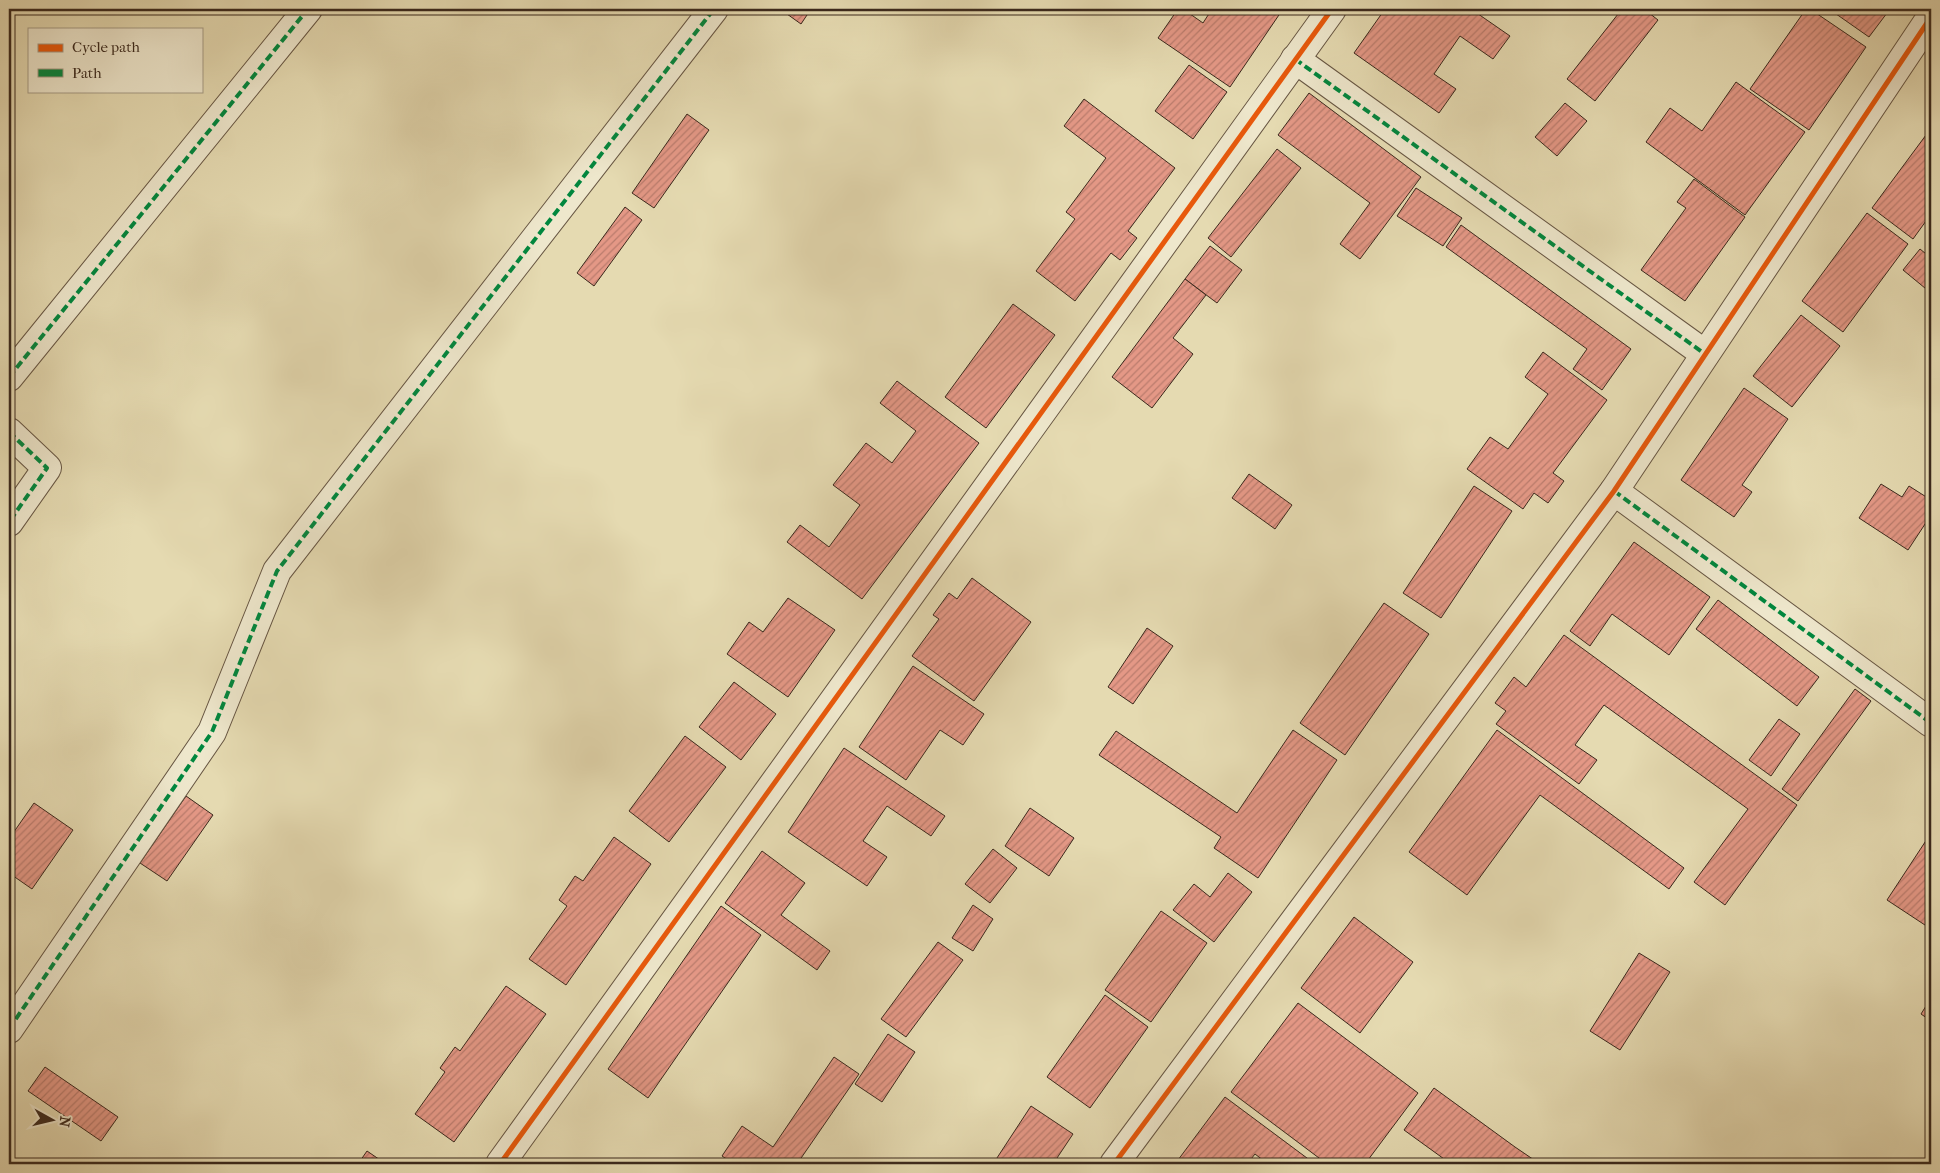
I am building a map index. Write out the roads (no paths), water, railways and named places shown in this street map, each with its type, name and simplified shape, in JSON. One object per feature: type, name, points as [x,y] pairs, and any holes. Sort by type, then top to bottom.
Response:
[{"type":"street","points":[[9,377],[308,9]]},
{"type":"street","points":[[9,1029],[212,732],[277,571],[714,9]]},
{"type":"street","points":[[500,1164],[1332,9]]},
{"type":"street","points":[[1114,1164],[1614,491],[1931,17]]},
{"type":"street","points":[[1295,59],[1705,354]]},
{"type":"street","points":[[9,432],[48,468],[9,522]]},
{"type":"street","points":[[1614,491],[1931,723]]}]
